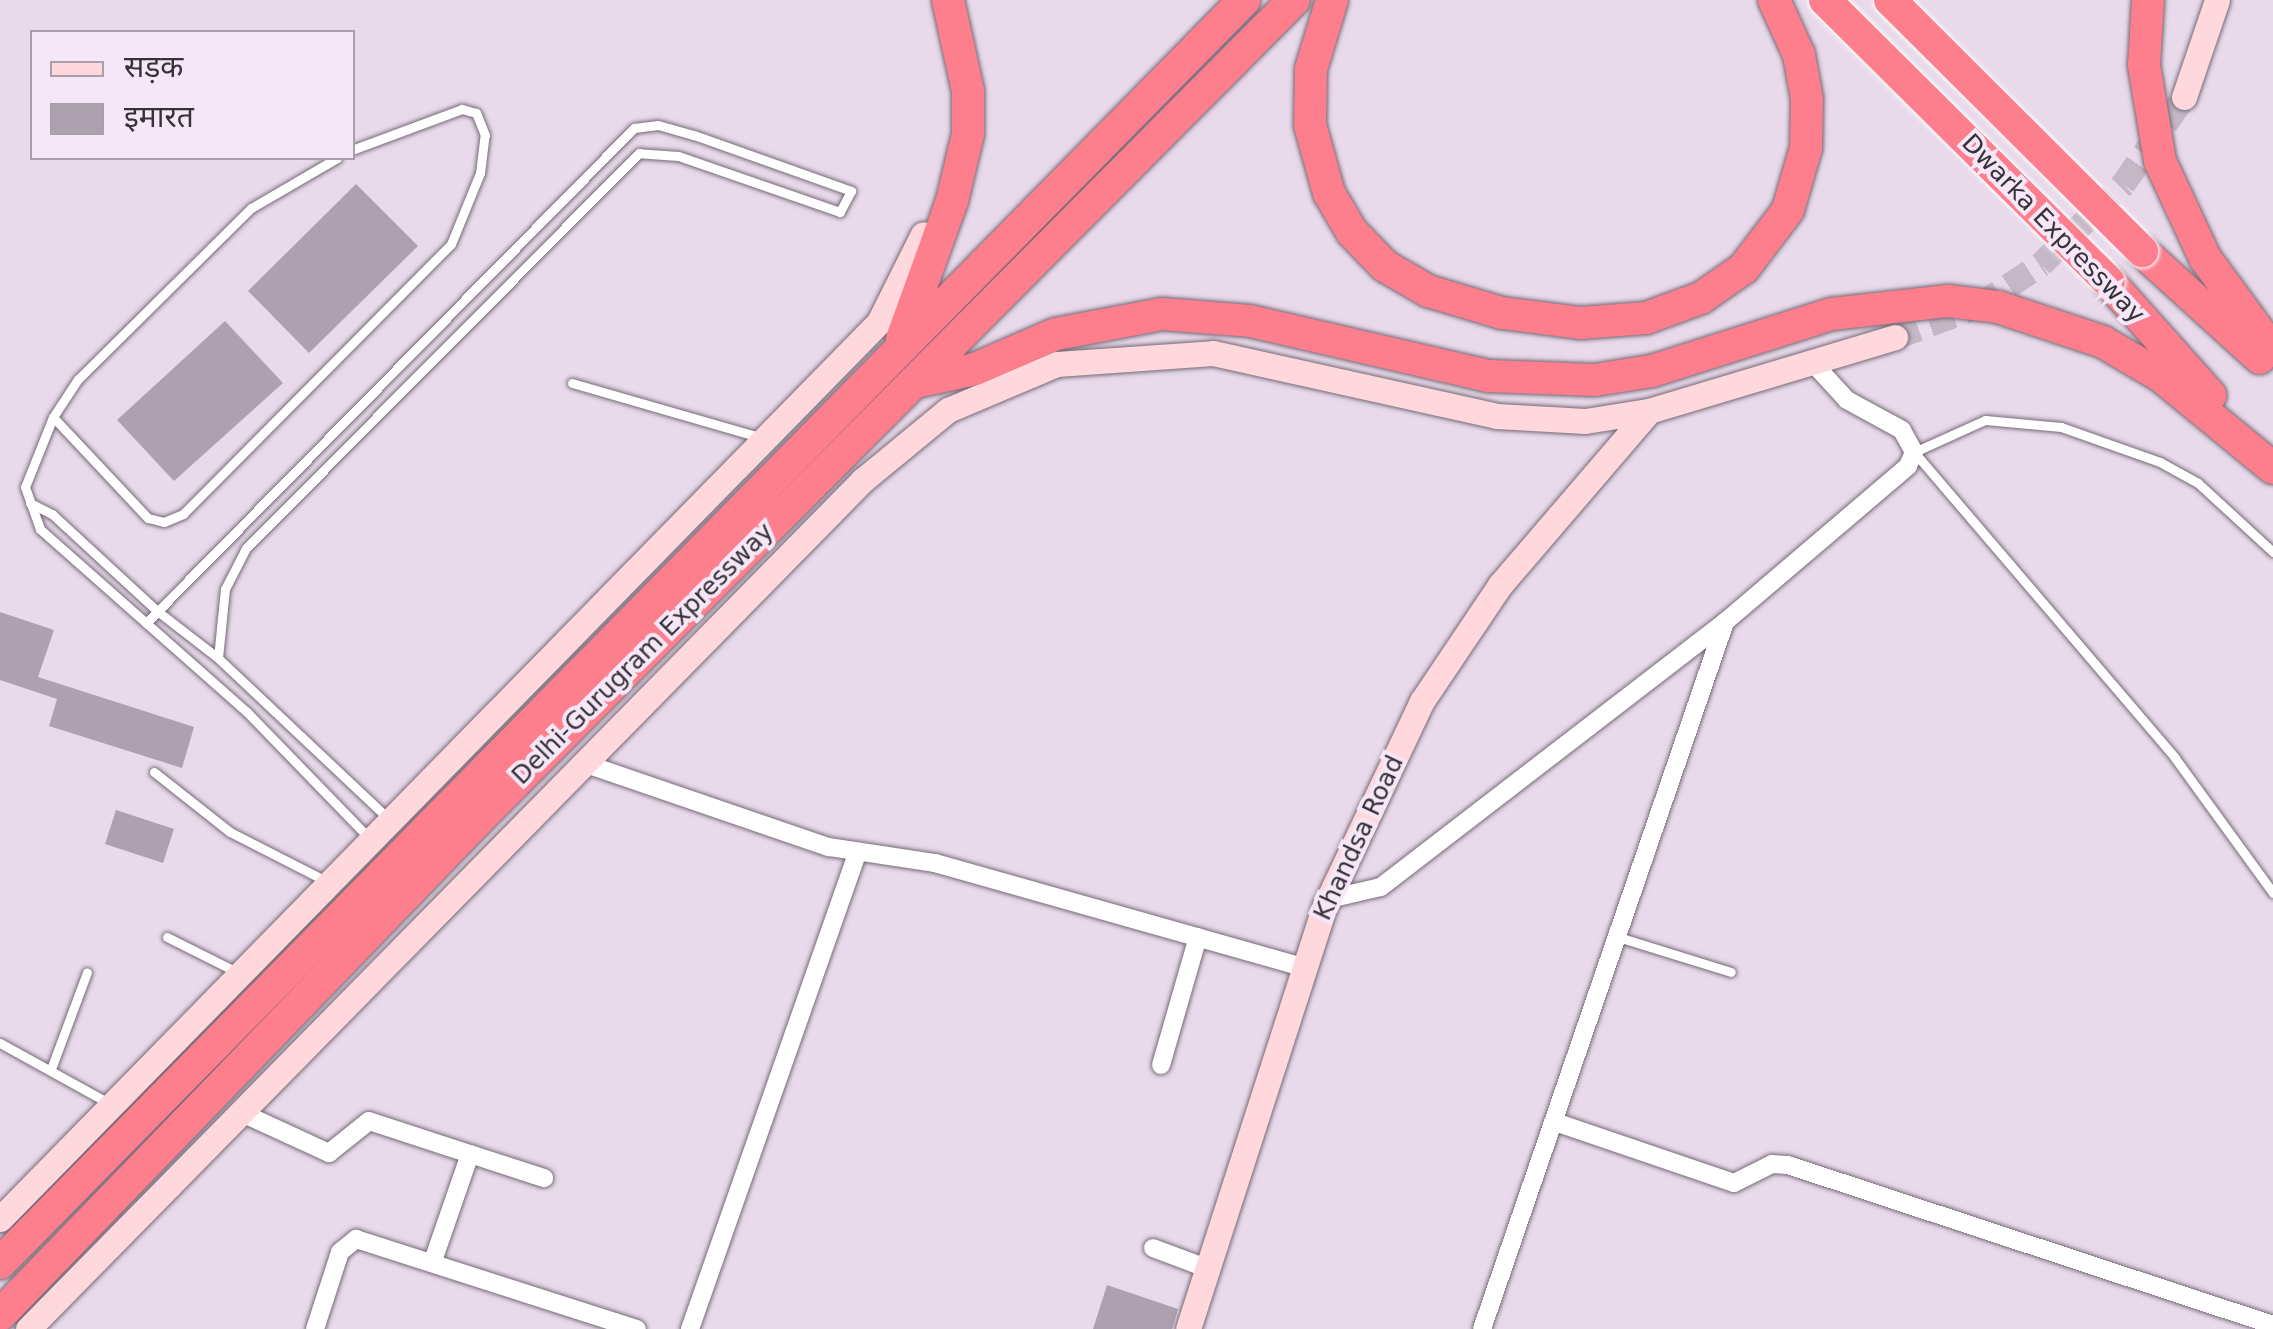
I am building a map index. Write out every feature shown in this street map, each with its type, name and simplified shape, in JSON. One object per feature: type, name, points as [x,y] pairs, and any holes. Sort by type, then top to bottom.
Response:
[{"type":"highway","points":[[899,348],[964,152],[968,90],[948,0]]},
{"type":"highway","name":"Delhi-Gurugram Expressway","points":[[0,1263],[1244,0]]},
{"type":"highway","name":"Delhi-Gurugram Expressway","points":[[0,1315],[1294,0]]},
{"type":"highway","points":[[1332,0],[1309,100],[1314,148],[1340,214],[1366,248],[1406,280],[1458,302],[1543,320],[1617,322],[1672,311],[1725,284],[1764,247],[1788,210],[1806,148],[1808,100],[1792,34],[1774,0]]},
{"type":"highway","name":"Dwarka Expressway","points":[[1825,0],[2109,282],[2273,467]]},
{"type":"highway","name":"Dwarka Expressway","points":[[1890,0],[2142,250],[2273,370]]},
{"type":"highway","points":[[2148,0],[2144,65],[2160,161],[2205,258],[2273,351]]},
{"type":"highway","points":[[914,382],[975,369],[1072,330],[1162,314],[1250,320],[1489,376],[1595,380],[1652,371],[1832,314],[1948,301],[2017,312],[2104,342],[2161,376],[2273,467]]},
{"type":"main road","points":[[2184,97],[2217,0]]},
{"type":"main road","points":[[0,1219],[888,312],[942,181],[964,152]]},
{"type":"main road","points":[[28,1329],[863,480],[948,410],[1057,364],[1213,353],[1497,416],[1585,421],[1649,411],[1895,337]]},
{"type":"main road","name":"Khandsa Road","points":[[1188,1329],[1303,967],[1329,899],[1422,701],[1500,585],[1649,411]]},
{"type":"street","points":[[1329,899],[1381,887],[1726,622],[1908,466],[1914,452],[1902,430],[1846,400],[1812,362]]},
{"type":"street","points":[[1482,1329],[1726,622]]},
{"type":"street","points":[[586,764],[857,854],[935,862],[1303,967]]},
{"type":"street","points":[[695,1328],[857,854]]},
{"type":"street","points":[[1161,1066],[1198,936]]},
{"type":"street","points":[[242,1113],[329,1153],[369,1121],[544,1178]]},
{"type":"street","points":[[1555,1122],[1734,1182],[1772,1164],[1788,1165],[2273,1324]]},
{"type":"street","points":[[433,1261],[470,1154]]},
{"type":"street","points":[[315,1329],[340,1252],[350,1240],[433,1261],[636,1329]]},
{"type":"street","points":[[1152,1248],[1209,1269]]},
{"type":"lane","points":[[53,417],[148,518],[164,522],[183,514],[451,244],[480,172],[485,135],[476,114],[462,109],[355,149]]},
{"type":"lane","points":[[642,125],[647,150]]},
{"type":"lane","points":[[146,623],[612,144],[642,125],[756,154],[851,191],[840,212],[647,150]]},
{"type":"lane","points":[[218,658],[225,589],[246,548],[564,222],[647,150]]},
{"type":"lane","points":[[334,160],[251,208],[78,379],[53,417],[26,482],[40,529],[248,712],[372,841]]},
{"type":"lane","points":[[572,384],[763,438]]},
{"type":"lane","points":[[2273,552],[2198,482],[2160,462],[2061,427],[1985,420],[1914,452],[2175,758],[2273,893]]},
{"type":"lane","points":[[30,503],[52,514],[156,610],[218,658],[390,821]]},
{"type":"lane","points":[[154,772],[230,832],[332,884]]},
{"type":"lane","points":[[1618,936],[1732,972]]},
{"type":"lane","points":[[168,938],[242,974]]},
{"type":"lane","points":[[51,1069],[88,972]]},
{"type":"lane","points":[[0,1043],[112,1106]]},
{"type":"building","points":[[356,184],[418,246],[309,353],[248,291]]},
{"type":"building","points":[[225,321],[283,383],[174,481],[117,420]]},
{"type":"building","points":[[0,612],[54,630],[38,677],[194,727],[182,768],[49,726],[57,699],[0,680]]},
{"type":"building","points":[[116,810],[174,829],[163,863],[105,844]]},
{"type":"building","points":[[1107,1285],[1178,1309],[1172,1329],[1093,1329]]},
{"type":"tunnel","points":[[1895,337],[1978,306],[2041,264],[2123,184],[2184,97]]}]
